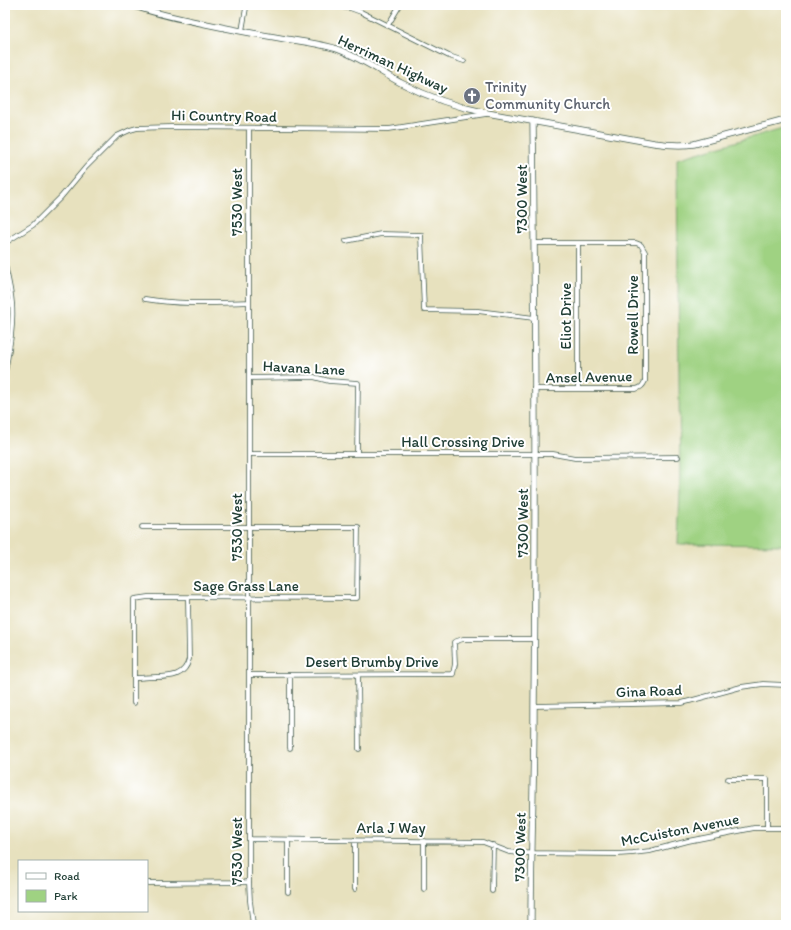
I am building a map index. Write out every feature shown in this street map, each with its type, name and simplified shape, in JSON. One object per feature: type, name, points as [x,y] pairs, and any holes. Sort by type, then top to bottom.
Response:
[{"type":"street","name":"Herriman Highway","points":[[132,5],[161,14],[334,48],[353,56],[402,84],[424,94],[456,106],[487,114],[674,146],[684,146],[704,142],[786,120]]},
{"type":"street","points":[[242,31],[246,8],[248,5]]},
{"type":"street","points":[[321,5],[344,7],[356,10],[449,56],[464,61]]},
{"type":"street","points":[[388,25],[400,5]]},
{"type":"street","name":"Hi Country Road","points":[[5,243],[33,226],[61,197],[86,167],[117,136],[137,128],[171,127],[389,130],[487,114]]},
{"type":"street","name":"7300 West","points":[[531,925],[535,454],[534,121]]},
{"type":"street","name":"7530 West","points":[[249,128],[249,882],[253,925]]},
{"type":"street","points":[[346,241],[381,234],[421,235],[424,310],[478,311],[534,318]]},
{"type":"street","points":[[534,243],[578,243]]},
{"type":"street","name":"Rowell Drive","points":[[578,243],[638,243],[645,252],[645,382],[643,386]]},
{"type":"street","name":"Eliot Drive","points":[[578,243],[578,389]]},
{"type":"street","points":[[5,265],[11,292],[13,314],[5,372]]},
{"type":"street","points":[[145,299],[184,304],[249,302]]},
{"type":"street","name":"Havana Lane","points":[[249,378],[314,377],[329,382],[358,383],[357,454]]},
{"type":"street","name":"Ansel Avenue","points":[[534,389],[636,389],[643,386]]},
{"type":"street","name":"Hall Crossing Drive","points":[[248,454],[557,454],[575,458],[678,457]]},
{"type":"street","points":[[142,527],[248,527]]},
{"type":"street","name":"Sage Grass Lane","points":[[134,678],[134,599],[148,597],[357,598],[358,528],[248,527]]},
{"type":"street","points":[[134,703],[134,678],[174,676],[185,668],[189,659],[188,598]]},
{"type":"street","name":"Desert Brumby Drive","points":[[249,675],[453,674],[455,664],[454,642],[463,639],[534,639]]},
{"type":"street","points":[[290,675],[290,748]]},
{"type":"street","points":[[358,675],[359,749]]},
{"type":"street","name":"Gina Road","points":[[534,706],[682,703],[740,687],[763,684],[786,685]]},
{"type":"street","points":[[728,780],[767,779],[767,828]]},
{"type":"street","name":"McCuiston Avenue","points":[[531,853],[633,853],[650,851],[688,841],[754,828],[786,828]]},
{"type":"street","name":"Arla J Way","points":[[249,839],[424,840],[483,842],[509,852],[531,853]]},
{"type":"street","points":[[288,840],[288,892]]},
{"type":"street","points":[[355,889],[356,840]]},
{"type":"street","points":[[424,840],[424,889]]},
{"type":"street","points":[[492,891],[493,845]]},
{"type":"street","points":[[148,883],[249,882]]},
{"type":"street","points":[[5,917],[6,925]]},
{"type":"green space","points":[[786,127],[786,545],[678,544],[680,492],[677,159]]},
{"type":"place","name":"Trinity Community Church","points":[[472,96]]}]
